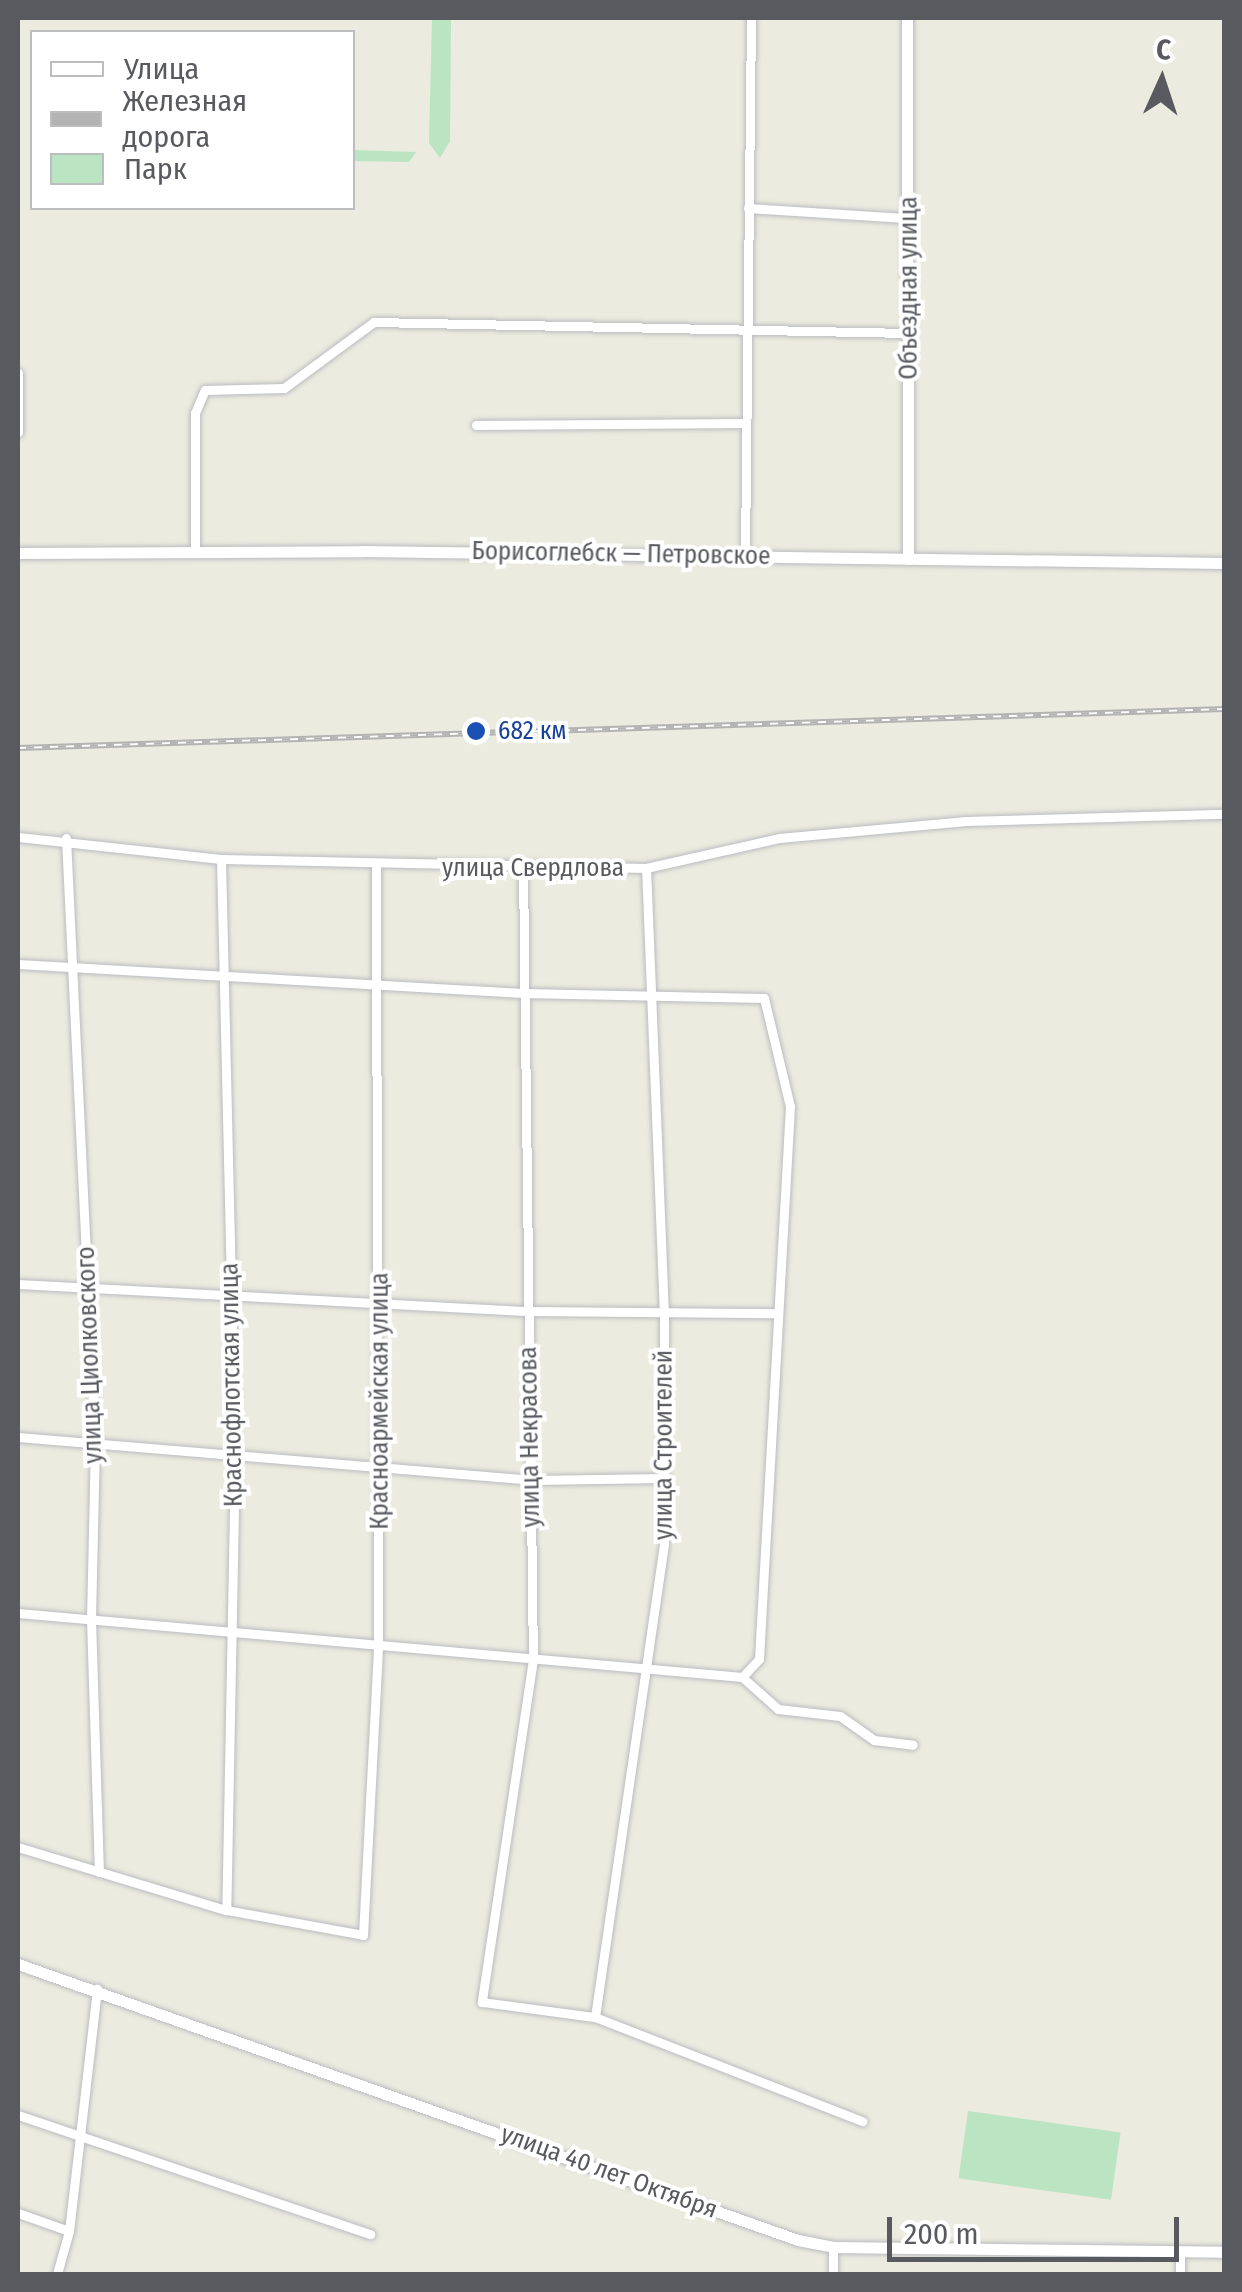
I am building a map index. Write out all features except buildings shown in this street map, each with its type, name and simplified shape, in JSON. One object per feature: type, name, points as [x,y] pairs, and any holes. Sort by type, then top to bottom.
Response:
[{"type":"street","points":[[745,554],[751,18]]},
{"type":"street","name":"Объездная улица","points":[[907,18],[908,559]]},
{"type":"street","points":[[748,208],[909,218]]},
{"type":"street","points":[[195,552],[197,400],[216,386],[284,388],[374,322],[909,333]]},
{"type":"street","points":[[18,374],[18,432]]},
{"type":"street","points":[[476,425],[746,423]]},
{"type":"street","name":"Борисоглебск — Петровское","points":[[18,553],[745,554],[1224,564]]},
{"type":"street","name":"улица Свердлова","points":[[18,837],[66,838],[148,855],[222,860],[376,866],[646,868],[778,838],[966,820],[1224,814]]},
{"type":"street","name":"улица Циолковского","points":[[66,838],[76,967],[95,1443],[91,1619],[99,1872]]},
{"type":"street","name":"Краснофлотская улица","points":[[222,860],[235,1456],[235,1631],[226,1910]]},
{"type":"street","name":"Красноармейская улица","points":[[226,1910],[363,1935],[378,1646],[382,1302],[376,866]]},
{"type":"street","name":"улица Некрасова","points":[[522,868],[533,1659],[482,2002],[595,2017]]},
{"type":"street","name":"улица Строителей","points":[[595,2017],[664,1545],[664,1314],[646,868]]},
{"type":"street","points":[[18,964],[523,992],[764,998],[790,1106],[759,1659],[742,1676]]},
{"type":"street","points":[[18,1284],[527,1310],[778,1313]]},
{"type":"street","points":[[18,1437],[532,1480],[664,1478]]},
{"type":"street","points":[[18,1614],[742,1676],[778,1709],[840,1716],[874,1740],[913,1745]]},
{"type":"street","points":[[18,1847],[226,1910]]},
{"type":"street","name":"улица 40 лет Октября","points":[[18,1964],[798,2240],[833,2247],[1224,2252]]},
{"type":"street","points":[[57,2274],[68,2231],[75,2134],[97,1989]]},
{"type":"street","points":[[595,2017],[862,2121]]},
{"type":"street","points":[[18,2116],[370,2234]]},
{"type":"street","points":[[18,2212],[68,2231]]},
{"type":"street","points":[[833,2247],[833,2274]]},
{"type":"street","points":[[1180,2251],[1180,2274]]},
{"type":"green space","points":[[432,18],[451,18],[450,141],[440,158],[429,143]]},
{"type":"green space","points":[[355,150],[416,152],[409,162],[355,161]]},
{"type":"green space","points":[[968,2111],[1121,2132],[1111,2200],[959,2178]]},
{"type":"railway","points":[[18,748],[1224,709]]},
{"type":"place","name":"682 км","points":[[476,731]]}]
